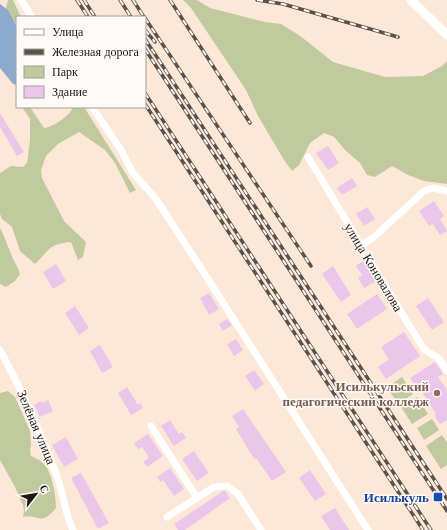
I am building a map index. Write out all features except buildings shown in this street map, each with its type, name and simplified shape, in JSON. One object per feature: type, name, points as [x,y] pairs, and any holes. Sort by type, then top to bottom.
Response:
[{"type":"street","points":[[20,0],[31,16]]},
{"type":"street","points":[[411,0],[447,35]]},
{"type":"street","points":[[93,108],[121,150],[133,174],[156,199],[194,256],[368,530]]},
{"type":"street","name":"улица Коновалова","points":[[308,157],[424,349],[428,354],[436,356],[447,371]]},
{"type":"street","points":[[362,245],[373,238],[424,191],[433,188],[447,191]]},
{"type":"street","name":"Зелёная улица","points":[[0,350],[18,382],[56,472],[66,512],[73,530]]},
{"type":"street","points":[[151,426],[197,498]]},
{"type":"street","points":[[167,517],[214,487],[227,486],[238,494],[261,530]]},
{"type":"green space","points":[[8,0],[13,0],[21,16],[16,16],[16,23],[5,12]]},
{"type":"green space","points":[[183,0],[197,0],[210,8],[265,22],[281,24],[299,35],[333,62],[385,77],[423,76],[442,66],[447,61],[447,184],[424,181],[408,175],[392,166],[375,177],[367,175],[360,163],[346,151],[334,137],[324,133],[310,143],[299,165],[292,171],[258,116],[246,90],[191,8]]},
{"type":"green space","points":[[23,108],[31,108],[44,128],[52,126],[61,120],[69,114],[73,108],[85,108],[136,190],[130,193],[115,163],[105,150],[79,132],[58,144],[46,156],[41,170],[42,178],[64,221],[86,242],[83,257],[78,260],[71,242],[53,246],[35,264],[20,251],[12,227],[2,219],[0,214],[0,173],[11,166],[23,167],[27,163],[30,140],[30,119]]},
{"type":"green space","points":[[0,228],[20,274],[15,281],[6,287],[0,284]]},
{"type":"green space","points":[[402,377],[413,394],[398,404],[387,387]]},
{"type":"green space","points":[[8,391],[15,397],[30,431],[31,456],[41,461],[48,471],[53,483],[56,508],[51,514],[43,518],[23,517],[23,505],[0,460],[0,393]]},
{"type":"green space","points":[[417,397],[428,414],[412,424],[401,407]]},
{"type":"green space","points":[[432,419],[439,430],[424,440],[417,428]]},
{"type":"green space","points":[[442,435],[447,442],[447,465],[441,469],[426,446]]},
{"type":"water","points":[[0,4],[8,10],[16,25],[16,85],[13,84],[0,68]]},
{"type":"railway","points":[[77,0],[87,16]]},
{"type":"railway","points":[[84,0],[94,16]]},
{"type":"railway","points":[[120,0],[130,16]]},
{"type":"railway","points":[[133,0],[143,16]]},
{"type":"railway","points":[[170,0],[250,123]]},
{"type":"railway","points":[[257,0],[283,4],[398,37]]},
{"type":"railway","points":[[146,19],[311,266]]},
{"type":"railway","points":[[146,31],[155,42]]},
{"type":"railway","points":[[146,41],[447,499]]},
{"type":"railway","points":[[146,51],[447,511]]},
{"type":"railway","points":[[146,95],[431,530]]},
{"type":"railway","points":[[146,106],[423,530]]},
{"type":"place","name":"Исилькульский педагогический колледж","points":[[437,393]]},
{"type":"place","name":"Исилькуль","points":[[438,497]]}]
